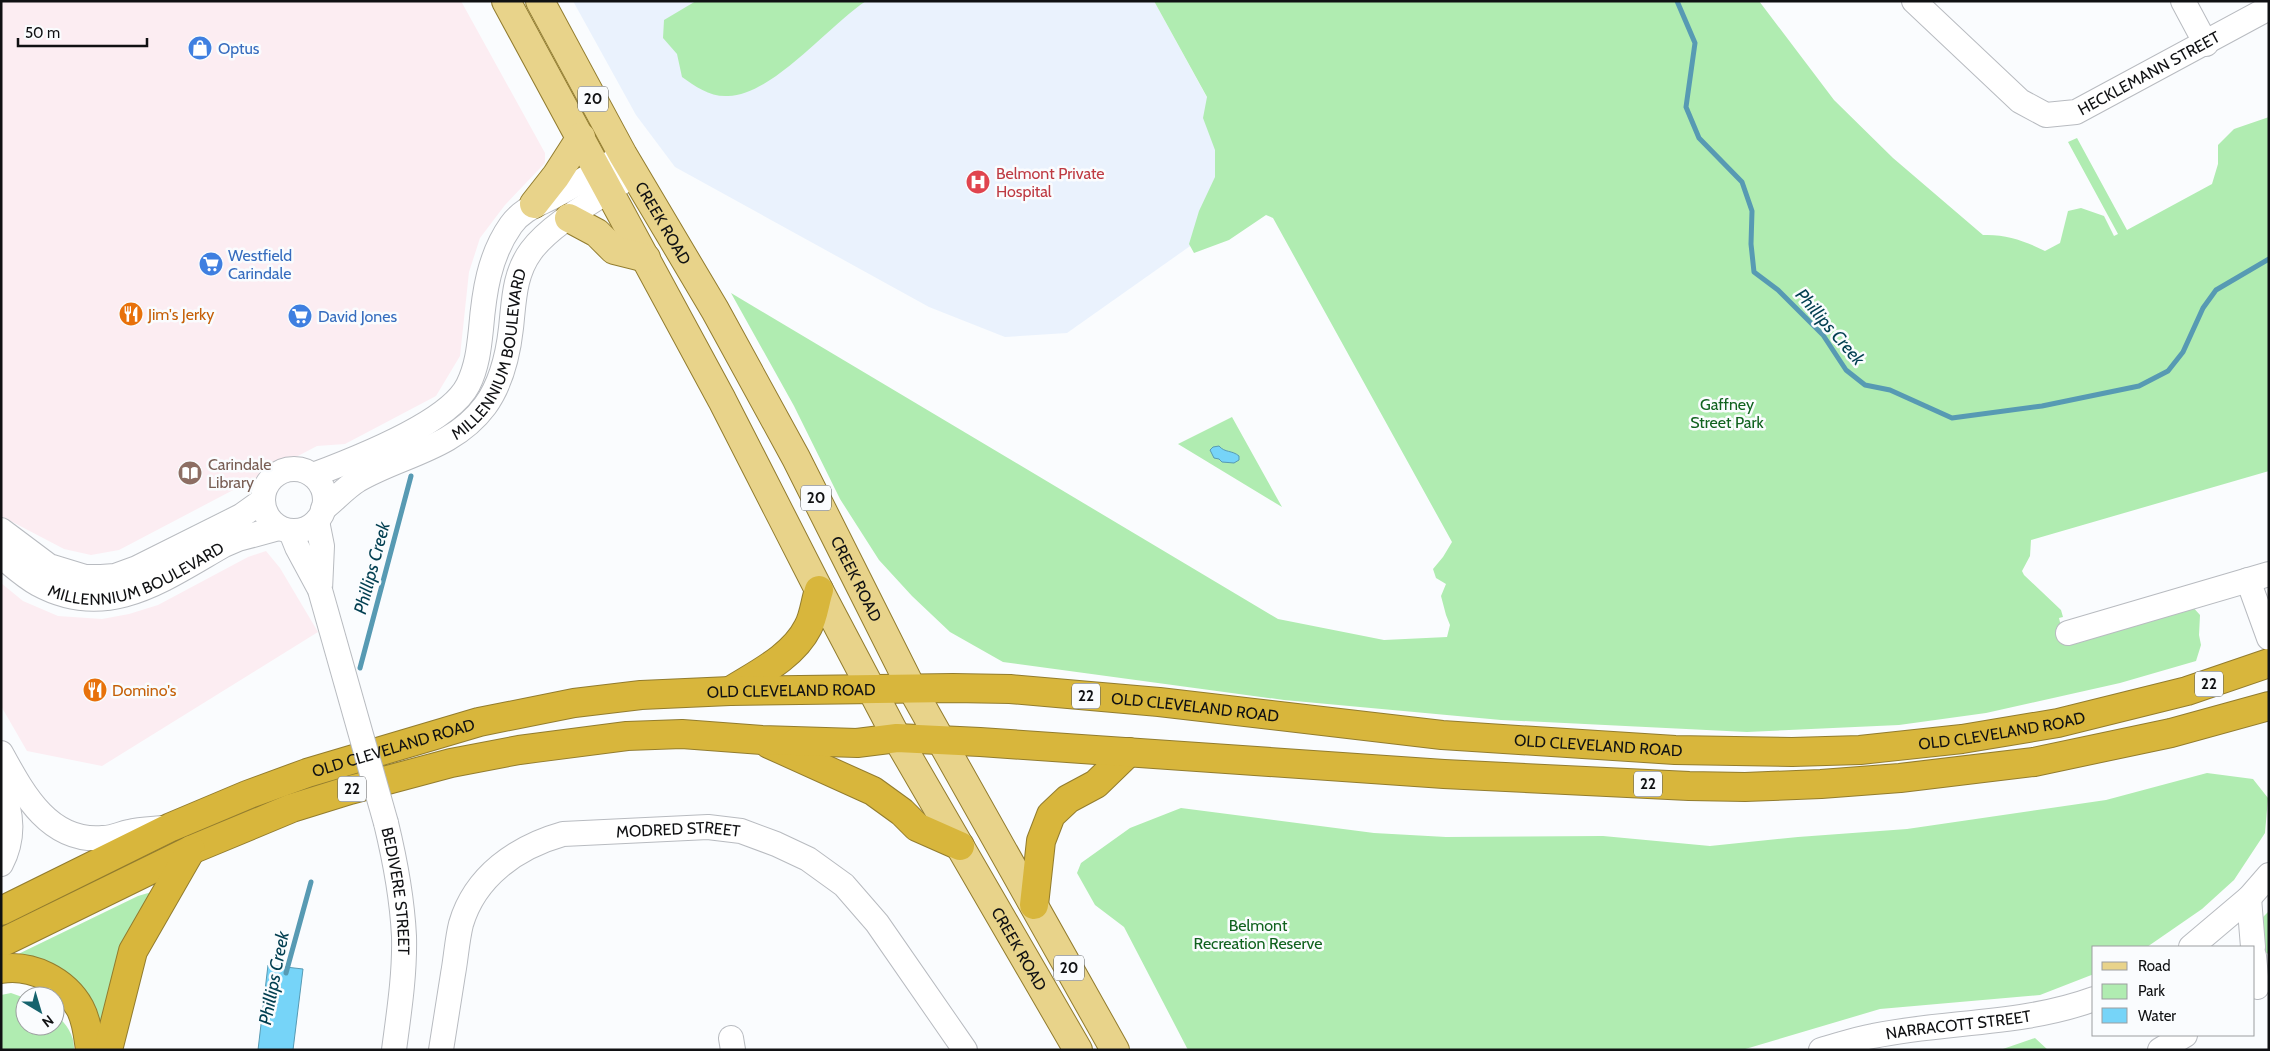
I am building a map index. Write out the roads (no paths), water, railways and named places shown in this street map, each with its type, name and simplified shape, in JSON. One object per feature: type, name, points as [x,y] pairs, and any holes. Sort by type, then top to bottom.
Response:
[{"type":"highway","points":[[730,691],[774,663],[794,646],[809,626],[819,590]]},
{"type":"highway","name":"OLD CLEVELAND ROAD","points":[[1,911],[172,827],[247,795],[306,773],[480,722],[565,705],[641,695],[730,691],[1010,689],[1168,703],[1442,735],[1675,750],[1792,752],[1860,750],[1945,741],[2050,724],[2188,691],[2269,663]]},
{"type":"highway","name":"OLD CLEVELAND ROAD","points":[[1,943],[191,850],[292,808],[443,765],[578,742],[627,736],[682,734],[762,740],[857,742],[898,738],[942,740],[1444,774],[1662,785],[1745,787],[1821,784],[1964,772],[2034,762],[2171,733],[2269,706]]},
{"type":"highway","points":[[762,740],[873,791],[902,812],[917,827],[960,846]]},
{"type":"highway","points":[[1034,905],[1041,841],[1051,815],[1068,799],[1096,784],[1129,752]]},
{"type":"highway","points":[[108,1050],[133,951],[191,850]]},
{"type":"highway","points":[[1,969],[28,969],[54,981],[65,989],[81,1009],[86,1022],[90,1050]]},
{"type":"main road","name":"CREEK ROAD","points":[[506,1],[722,400],[871,689],[1078,1050]]},
{"type":"main road","name":"CREEK ROAD","points":[[540,1],[628,164],[715,310],[792,450],[912,689],[1115,1050]]},
{"type":"main road","points":[[534,204],[581,137]]},
{"type":"main road","points":[[569,218],[597,233],[614,250],[646,258]]},
{"type":"street","name":"HECKLEMANN STREET","points":[[1914,1],[2020,101],[2046,115],[2076,112],[2206,44],[2269,8]]},
{"type":"street","points":[[2183,1],[2206,44]]},
{"type":"street","name":"MILLENNIUM BOULEVARD","points":[[313,475],[355,471],[452,438],[475,418],[496,388],[506,356],[513,301],[524,263],[538,243],[569,218],[604,181],[628,164]]},
{"type":"street","name":"MILLENNIUM BOULEVARD","points":[[320,515],[355,471],[453,405],[468,385],[475,366],[488,274],[494,257],[511,225],[534,204],[604,181]]},
{"type":"street","points":[[295,469],[313,475],[324,490],[320,515],[310,527],[285,530],[267,517],[262,501],[268,482],[276,474],[285,470],[295,469]]},
{"type":"street","name":"MILLENNIUM BOULEVARD","points":[[1,530],[49,566],[85,577],[101,578],[115,576],[153,560],[241,516],[262,501]]},
{"type":"street","name":"BEDIVERE STREET","points":[[320,515],[322,546],[320,590]]},
{"type":"street","name":"MILLENNIUM BOULEVARD","points":[[1,556],[37,584],[64,595],[84,598],[116,597],[152,585],[238,539],[285,530]]},
{"type":"street","name":"BEDIVERE STREET","points":[[285,530],[297,547],[320,590],[395,858],[404,937],[401,992],[394,1050]]},
{"type":"street","points":[[2068,633],[2258,577],[2269,638]]},
{"type":"street","points":[[1,753],[32,803],[50,823],[61,830],[80,836],[102,839],[131,831],[172,827]]},
{"type":"street","points":[[1,789],[7,802],[11,826],[10,841],[1,864]]},
{"type":"street","name":"MODRED STREET","points":[[440,1050],[461,924],[475,894],[497,867],[516,852],[542,840],[563,834],[708,828],[742,831],[776,844],[808,859],[844,885],[877,923],[965,1050]]},
{"type":"street","points":[[2198,945],[2249,898],[2269,875]]},
{"type":"street","points":[[2249,898],[2253,946]]},
{"type":"street","points":[[2255,961],[2260,985]]},
{"type":"street","name":"NARRACOTT STREET","points":[[1822,1050],[1873,1036],[2041,1014],[2068,1008],[2092,1000]]},
{"type":"street","points":[[2160,1050],[2183,1036]]},
{"type":"water","points":[[1219,446],[1239,456],[1239,460],[1234,463],[1222,462],[1214,458],[1210,450],[1213,447]]},
{"type":"water","points":[[268,965],[303,969],[293,1050],[258,1050]]},
{"type":"waterway","name":"Phillips Creek","points":[[1677,1],[1695,43],[1686,107],[1699,138],[1742,182],[1752,211],[1751,244],[1754,272],[1778,290],[1823,335],[1846,370],[1865,385],[1890,390],[1952,418],[2042,406],[2139,386],[2168,371],[2183,352],[2203,308],[2216,290],[2269,259]]},
{"type":"waterway","name":"Phillips Creek","points":[[360,668],[411,476]]},
{"type":"waterway","name":"Phillips Creek","points":[[286,973],[311,882]]},
{"type":"place","name":"Optus","points":[[200,48]]},
{"type":"place","name":"Belmont Private Hospital","points":[[978,182]]},
{"type":"place","name":"Westfield Carindale","points":[[211,264]]},
{"type":"place","name":"Jim's Jerky","points":[[131,314]]},
{"type":"place","name":"David Jones","points":[[300,316]]},
{"type":"place","name":"Carindale Library","points":[[190,473]]},
{"type":"place","name":"Domino's","points":[[95,690]]},
{"type":"park label","name":"Gaffney Street Park","points":[[1727,413]]},
{"type":"park label","name":"Belmont Recreation Reserve","points":[[1258,934]]}]
